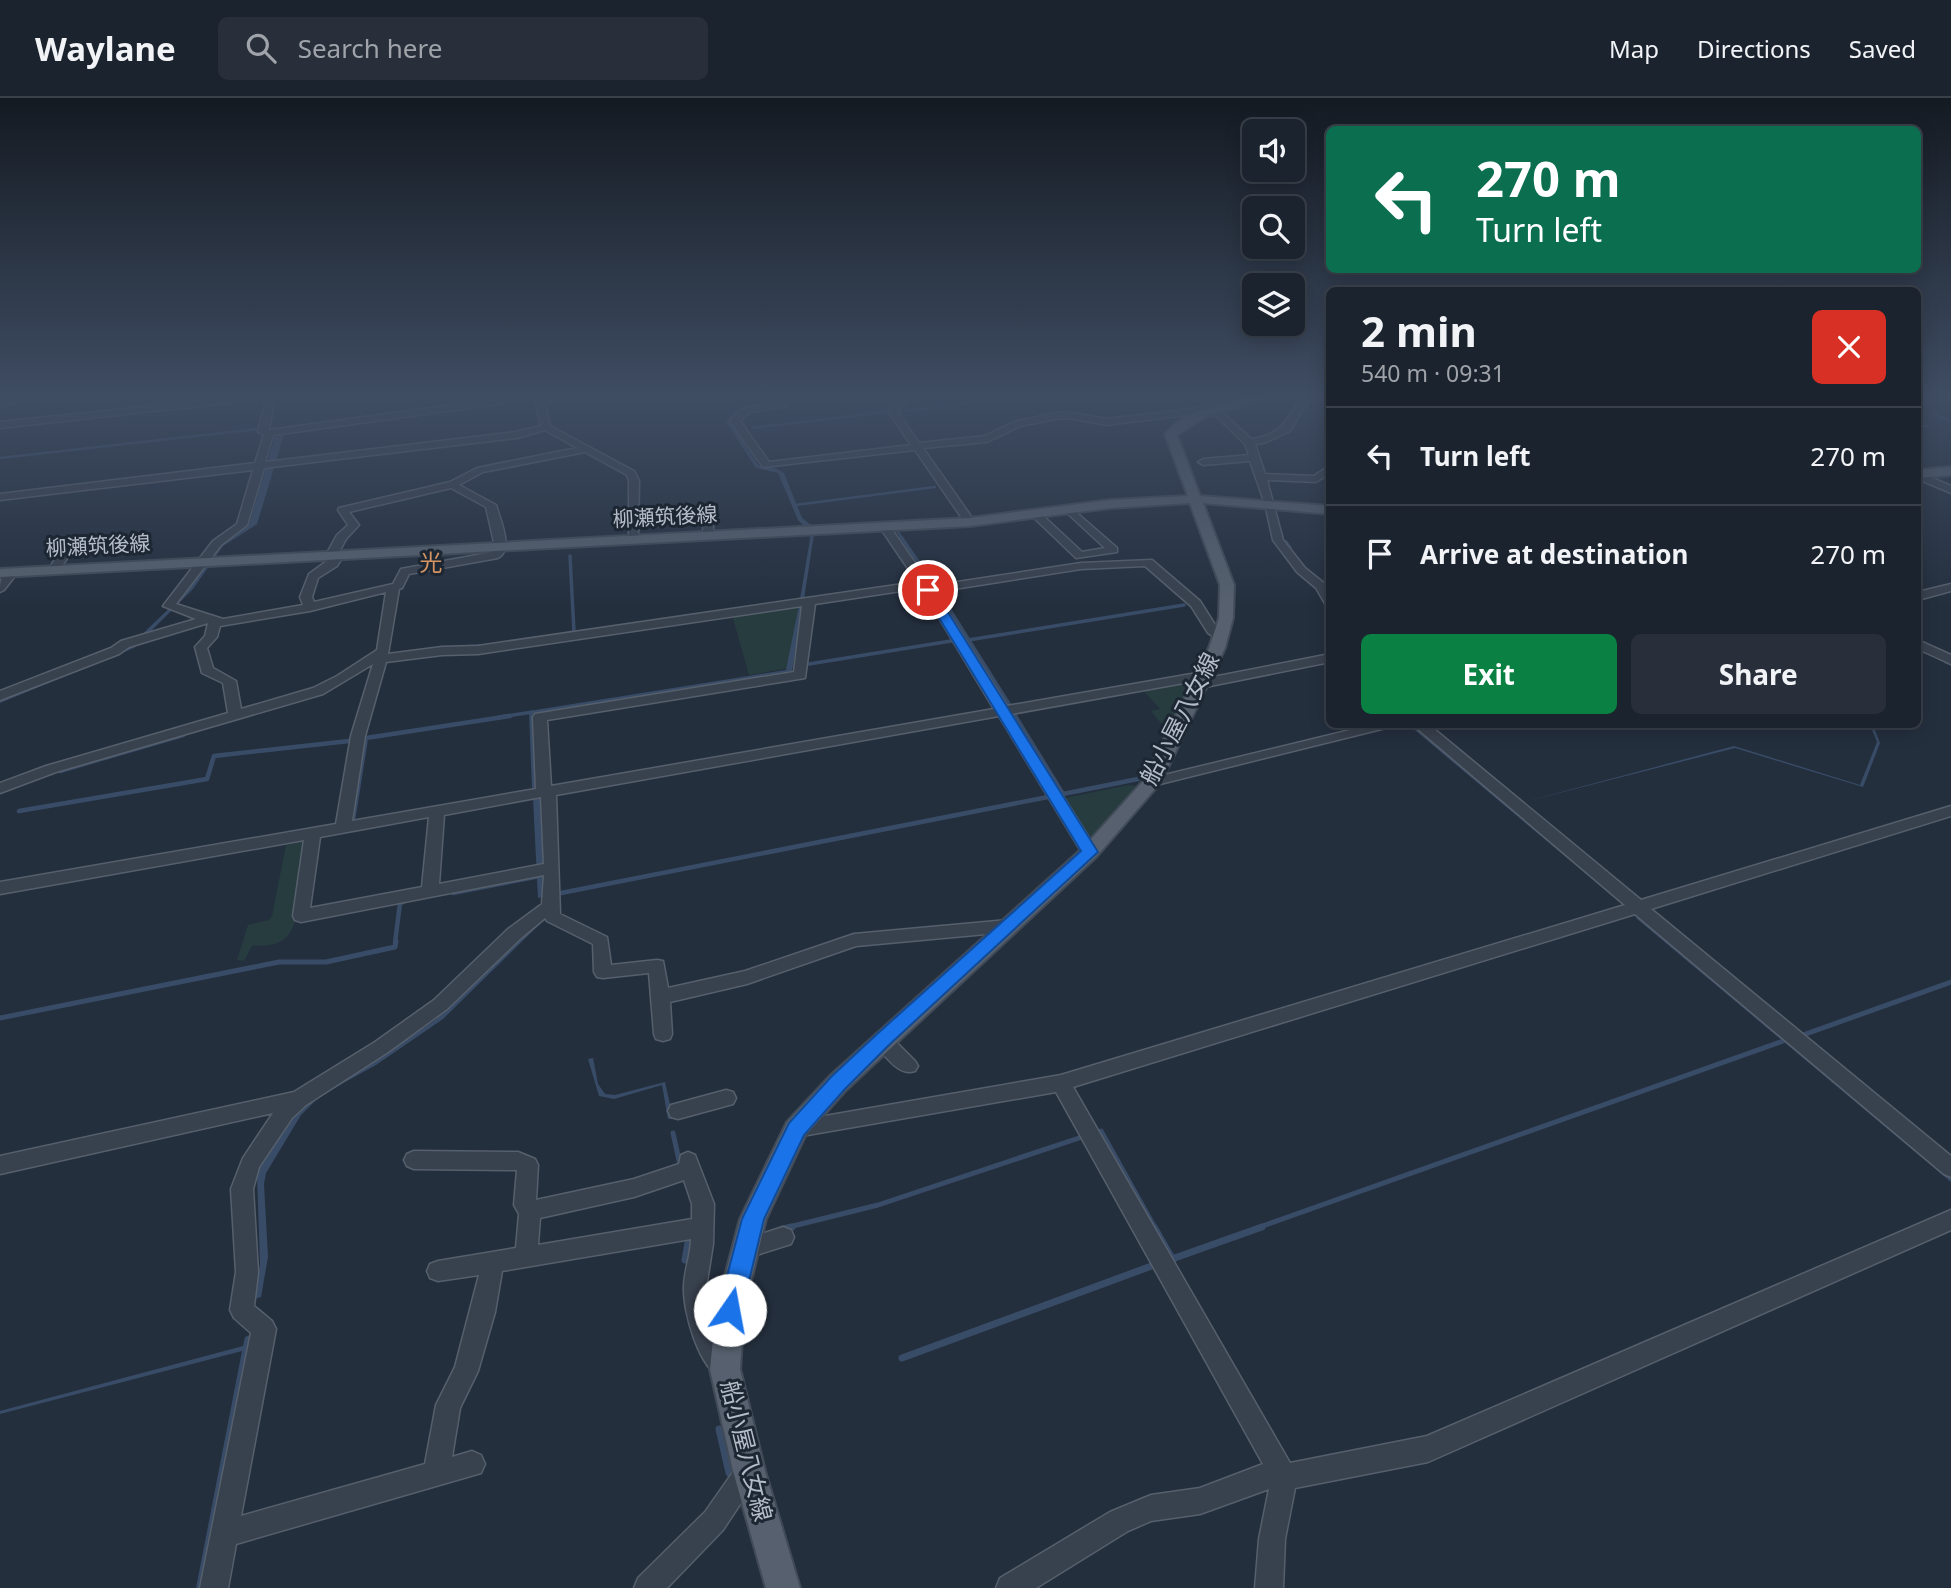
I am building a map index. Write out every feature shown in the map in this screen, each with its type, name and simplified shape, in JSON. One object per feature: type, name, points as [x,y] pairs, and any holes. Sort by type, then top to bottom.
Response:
[{"type":"main road","name":"船小屋八女線","points":[[783,1588],[749,1471],[725,1369],[730,1310],[753,1219],[796,1129],[838,1083],[1090,852],[1152,782],[1202,680],[1226,618],[1227,584],[1183,466]]},
{"type":"main road","points":[[1921,475],[1951,471]]},
{"type":"main road","name":"柳瀬筑後線","points":[[6,572],[634,540],[671,543],[709,536],[970,522],[1110,504],[1196,499],[1326,510]]},
{"type":"street","points":[[0,496],[262,466]]},
{"type":"street","points":[[211,621],[174,607],[207,562],[217,543],[242,525],[267,466]]},
{"type":"street","points":[[310,607],[306,597],[313,576],[332,564],[341,537],[354,525],[343,510],[453,484],[480,470],[502,466]]},
{"type":"street","points":[[615,466],[631,474],[634,481],[634,540]]},
{"type":"street","points":[[931,466],[970,522]]},
{"type":"street","points":[[1257,466],[1270,504],[1278,540],[1292,551],[1301,570],[1321,586],[1326,595]]},
{"type":"street","points":[[1261,478],[1317,479],[1326,471]]},
{"type":"street","points":[[1921,476],[1951,490]]},
{"type":"street","points":[[0,696],[148,637],[211,621],[310,607],[398,586],[405,571],[498,555],[501,547],[491,505],[453,484]]},
{"type":"street","points":[[1035,514],[1080,556],[1113,550],[1070,510]]},
{"type":"street","points":[[708,518],[709,536]]},
{"type":"street","points":[[884,526],[926,587],[1090,852]]},
{"type":"street","points":[[54,570],[62,556]]},
{"type":"street","points":[[0,788],[51,769],[318,691],[381,656],[442,650],[478,650],[808,601],[1080,566],[1148,562],[1196,604],[1212,630],[1220,637]]},
{"type":"street","points":[[0,588],[6,572]]},
{"type":"street","points":[[343,827],[358,736],[386,642],[393,587]]},
{"type":"street","points":[[1921,595],[1951,587]]},
{"type":"street","points":[[663,1034],[657,966],[603,972],[601,941],[553,917],[550,907],[552,868],[540,717],[800,675],[808,601]]},
{"type":"street","points":[[211,621],[211,637],[201,646],[207,670],[229,681],[235,716]]},
{"type":"street","points":[[1921,645],[1951,660]]},
{"type":"street","points":[[0,888],[1003,709],[1326,659]]},
{"type":"street","points":[[1152,782],[1378,728]]},
{"type":"street","points":[[1424,728],[1951,1168]]},
{"type":"street","points":[[430,891],[437,810]]},
{"type":"street","points":[[796,1129],[1061,1083],[1951,811]]},
{"type":"street","points":[[313,832],[301,916],[552,868]]},
{"type":"street","points":[[214,1588],[264,1329],[242,1310],[247,1272],[242,1189],[250,1164],[285,1112],[299,1099],[406,1032],[458,990],[534,915],[550,907]]},
{"type":"street","points":[[660,996],[747,977],[854,940],[888,934],[1008,926]]},
{"type":"street","points":[[882,1040],[908,1066]]},
{"type":"street","points":[[1061,1083],[1281,1472],[1269,1588]]},
{"type":"street","points":[[678,1111],[726,1098]]},
{"type":"street","points":[[0,1165],[299,1099]]},
{"type":"street","points":[[414,1160],[518,1161],[528,1165],[525,1205],[530,1211],[526,1257]]},
{"type":"street","points":[[530,1211],[634,1188],[690,1165],[703,1204],[695,1288],[705,1337],[725,1369]]},
{"type":"street","points":[[1010,1588],[1119,1521],[1150,1508],[1200,1501],[1281,1472],[1429,1449],[1951,1220]]},
{"type":"street","points":[[438,1271],[702,1227]]},
{"type":"street","points":[[744,1249],[783,1237]]},
{"type":"street","points":[[436,1474],[447,1405],[466,1371],[483,1312],[492,1262]]},
{"type":"street","points":[[225,1534],[472,1464]]},
{"type":"street","points":[[648,1588],[714,1521],[749,1471]]},
{"type":"green space","points":[[799,605],[789,668],[749,675],[732,615]]},
{"type":"green space","points":[[1195,680],[1168,732],[1151,711],[1160,709],[1142,689]]},
{"type":"green space","points":[[1129,785],[1139,786],[1094,839],[1086,832],[1065,798]]},
{"type":"green space","points":[[307,841],[302,894],[290,932],[275,944],[252,946],[244,961],[237,960],[248,925],[269,920],[272,916],[286,845]]},
{"type":"water","points":[[266,466],[275,466],[257,524],[223,546],[193,589],[134,648],[0,703],[0,699],[132,644],[180,598],[216,547],[249,524]]},
{"type":"water","points":[[754,466],[775,468],[784,473],[802,518],[815,528],[804,599],[800,599],[811,533],[798,520],[778,473]]},
{"type":"water","points":[[799,605],[803,605],[792,671],[536,714],[538,787],[532,788],[529,711],[786,670]]},
{"type":"water","points":[[1412,728],[1418,728],[1625,903],[1622,904]]},
{"type":"water","points":[[1871,728],[1874,728],[1880,743],[1863,787],[1735,748],[1524,802],[1734,746],[1860,785],[1877,742]]},
{"type":"water","points":[[540,797],[545,896],[538,898],[533,798]]},
{"type":"water","points":[[545,916],[545,919],[443,1019],[376,1065],[320,1096],[301,1115],[266,1173],[264,1184],[268,1257],[261,1297],[254,1299],[260,1264],[257,1175],[301,1105],[320,1091],[374,1062],[435,1020]]},
{"type":"water","points":[[1642,916],[1951,1176],[1951,1182],[1636,918]]},
{"type":"water","points":[[593,1058],[598,1084],[605,1094],[615,1095],[665,1082],[673,1118],[668,1119],[662,1085],[614,1099],[599,1096],[588,1059]]},
{"type":"water","points":[[252,1334],[203,1588],[196,1588],[242,1351],[0,1414],[0,1411],[243,1346],[245,1337]]},
{"type":"waterway","points":[[795,505],[935,487]]},
{"type":"waterway","points":[[895,528],[902,538]]},
{"type":"waterway","points":[[901,537],[934,585]]},
{"type":"waterway","points":[[1286,542],[1290,548]]},
{"type":"waterway","points":[[569,633],[574,632],[570,556]]},
{"type":"waterway","points":[[938,591],[969,640]]},
{"type":"waterway","points":[[969,640],[1184,605]]},
{"type":"waterway","points":[[969,640],[1009,704]]},
{"type":"waterway","points":[[809,664],[951,641]]},
{"type":"waterway","points":[[461,647],[481,646]]},
{"type":"waterway","points":[[1946,662],[1951,664]]},
{"type":"waterway","points":[[499,717],[533,712]]},
{"type":"waterway","points":[[1013,712],[1016,717]]},
{"type":"waterway","points":[[353,820],[366,738],[510,716]]},
{"type":"waterway","points":[[1015,716],[1063,794],[1138,779]]},
{"type":"waterway","points":[[60,771],[183,735]]},
{"type":"waterway","points":[[19,811],[207,779],[214,756],[349,741]]},
{"type":"waterway","points":[[561,893],[1048,797]]},
{"type":"waterway","points":[[453,893],[540,876]]},
{"type":"waterway","points":[[395,943],[400,903],[403,902]]},
{"type":"waterway","points":[[0,1018],[279,962],[326,962],[395,947],[396,941]]},
{"type":"waterway","points":[[1803,1035],[1951,982]]},
{"type":"waterway","points":[[1257,1228],[1786,1040]]},
{"type":"waterway","points":[[1093,1134],[1101,1131],[1155,1228]]},
{"type":"waterway","points":[[673,1133],[680,1165]]},
{"type":"waterway","points":[[785,1228],[878,1205],[1085,1136]]},
{"type":"waterway","points":[[783,1229],[792,1227]]},
{"type":"waterway","points":[[1154,1227],[1172,1259]]},
{"type":"waterway","points":[[1172,1259],[1262,1227]]},
{"type":"waterway","points":[[685,1260],[689,1237]]},
{"type":"waterway","points":[[902,1358],[1157,1264]]},
{"type":"waterway","points":[[719,1429],[729,1473]]},
{"type":"district","name":"光","points":[[431,563]]},
{"type":"route","points":[[730,1310],[753,1219],[796,1129],[882,1040],[1090,852],[928,590]]}]
